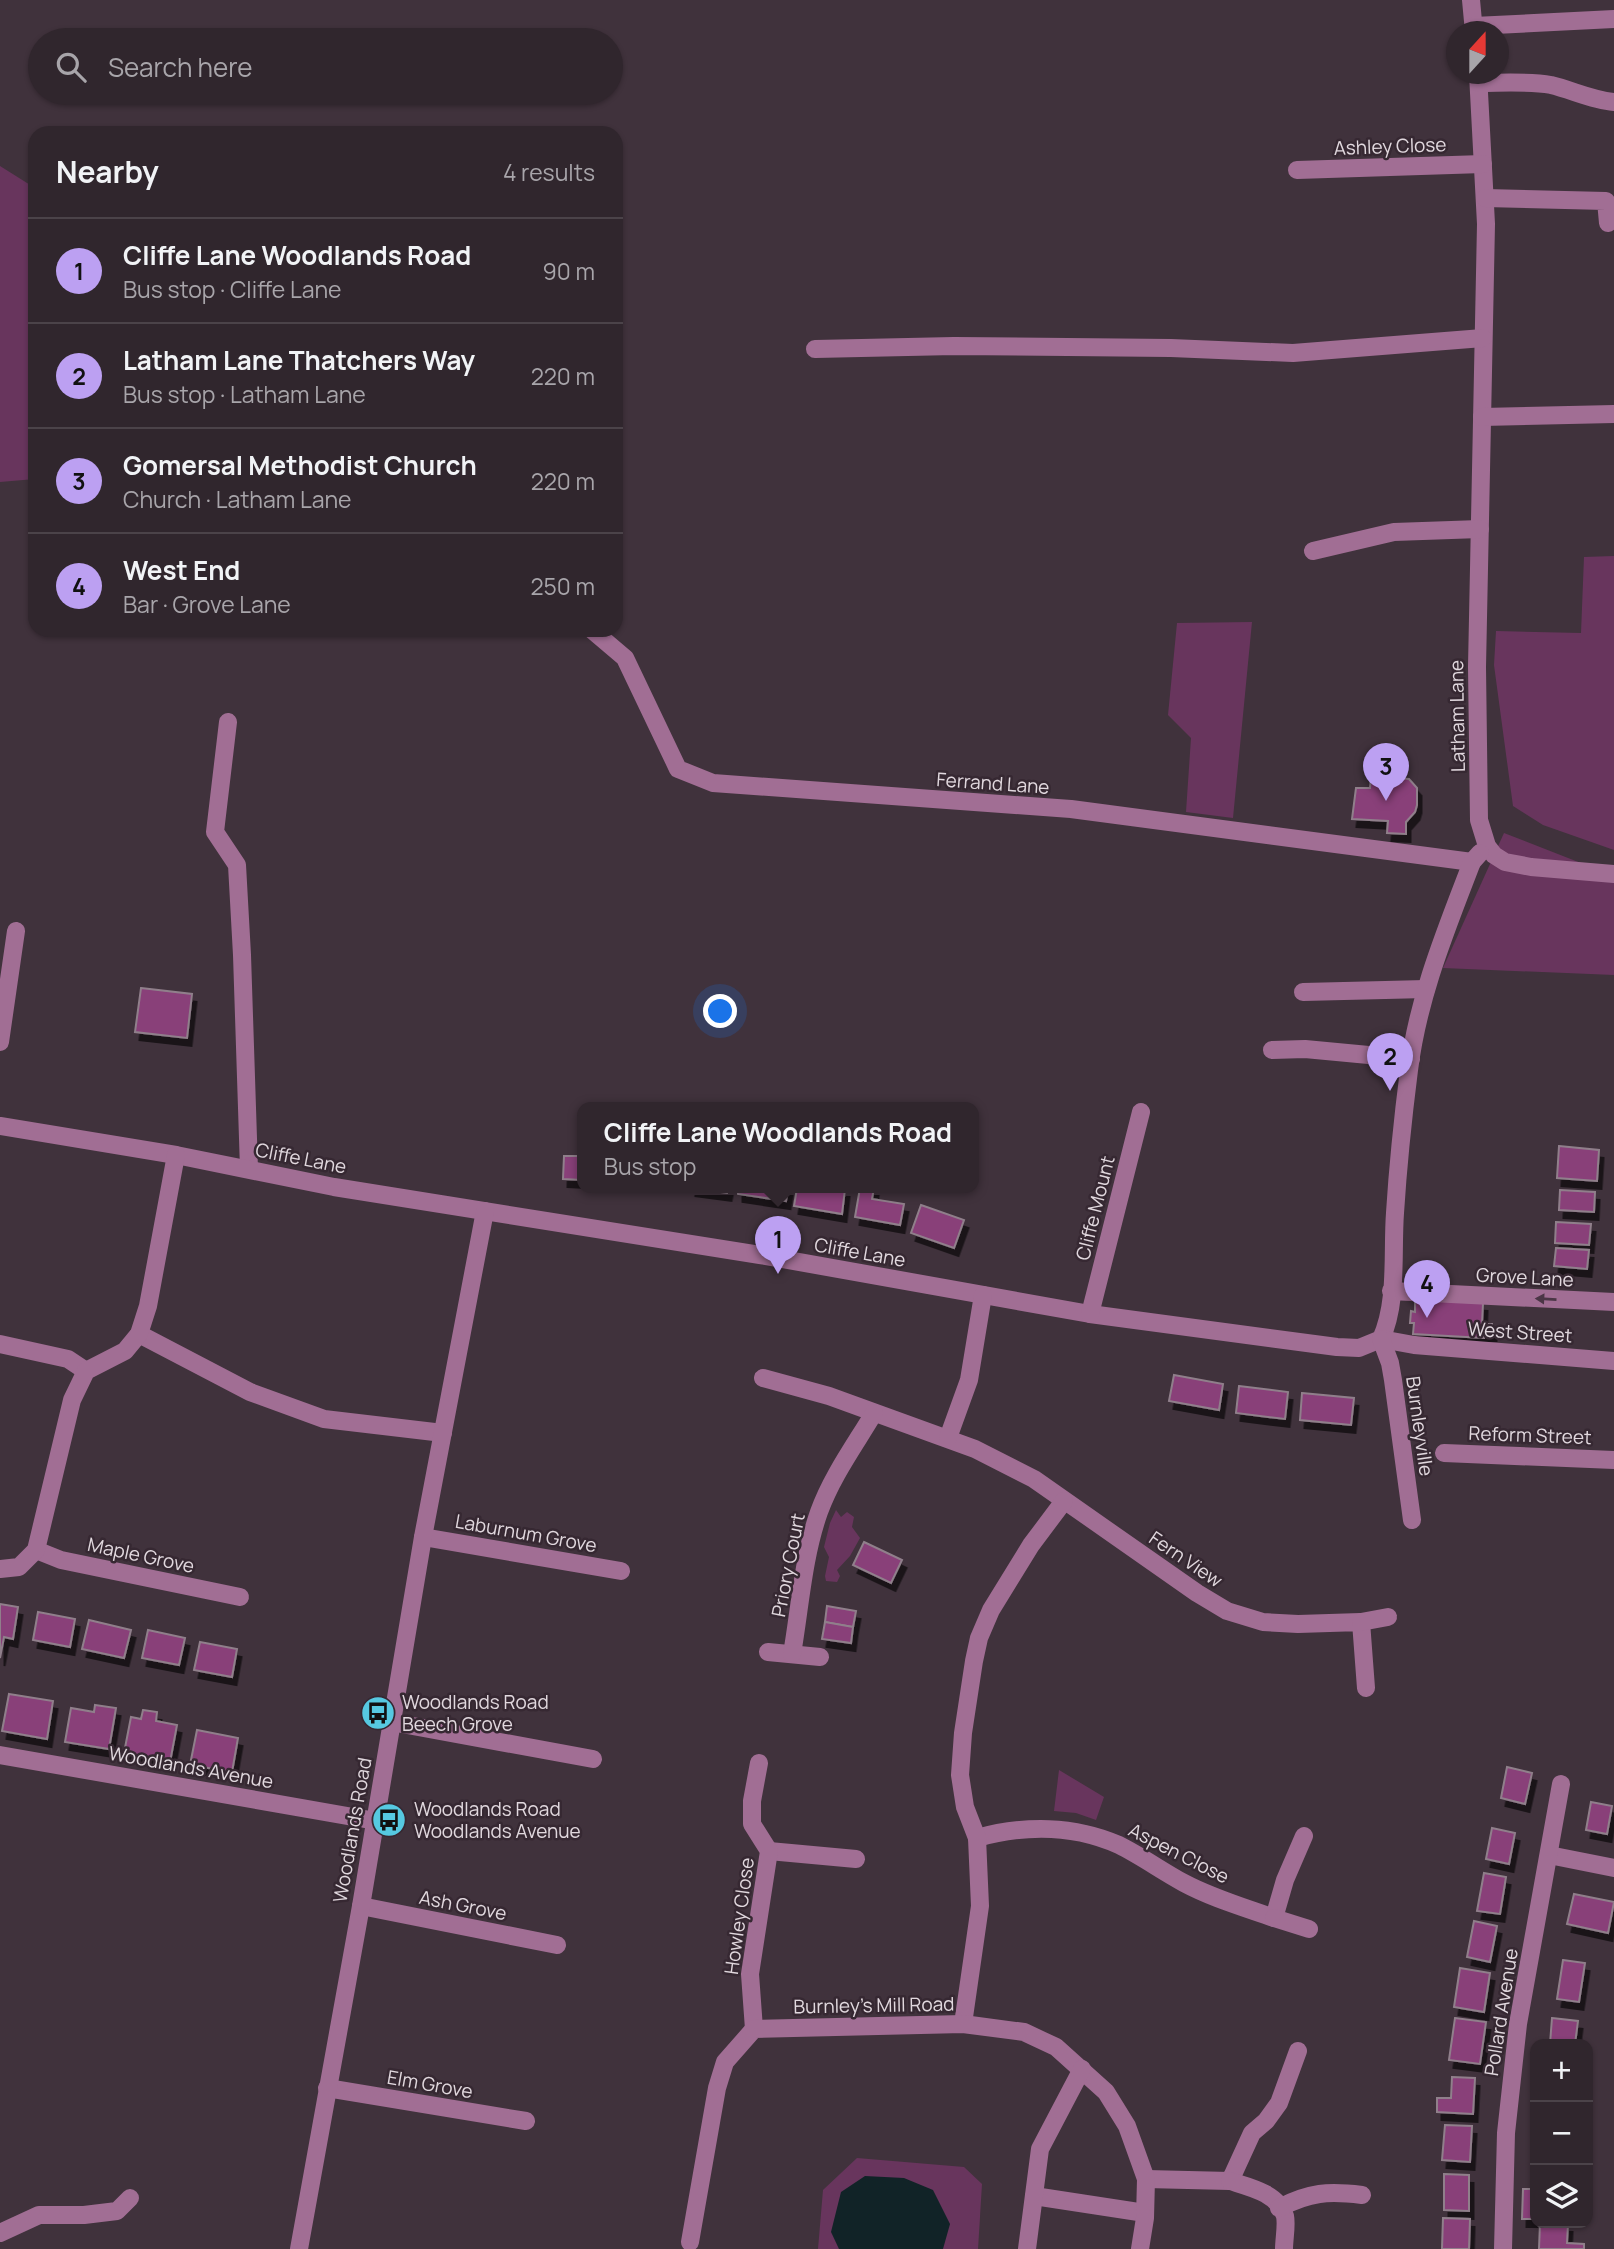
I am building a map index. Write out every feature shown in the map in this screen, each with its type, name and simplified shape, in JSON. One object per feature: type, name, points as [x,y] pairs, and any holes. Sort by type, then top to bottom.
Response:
[{"type":"street","points":[[1471,0],[1473,21]]},
{"type":"street","points":[[1509,26],[1614,19]]},
{"type":"street","points":[[1509,81],[1546,84],[1572,90],[1594,100],[1614,102]]},
{"type":"street","name":"Latham Lane","points":[[1479,84],[1485,198],[1477,667],[1479,820],[1487,846]]},
{"type":"street","name":"Ashley Close","points":[[1297,170],[1483,164]]},
{"type":"street","points":[[1485,198],[1606,201],[1608,223]]},
{"type":"street","points":[[815,349],[1008,346],[1293,353],[1483,338]]},
{"type":"street","points":[[1482,417],[1614,414]]},
{"type":"street","points":[[1313,551],[1394,532],[1480,529]]},
{"type":"street","name":"Ferrand Lane","points":[[600,637],[625,658],[678,769],[713,783],[1071,809],[1472,862]]},
{"type":"street","points":[[228,722],[215,832],[237,865],[249,1169]]},
{"type":"street","points":[[1381,1339],[1387,1326],[1391,1291],[1395,1212],[1411,1059],[1431,969],[1472,862],[1487,846],[1505,862],[1531,867],[1614,874]]},
{"type":"street","points":[[0,1042],[16,930]]},
{"type":"street","points":[[1303,992],[1426,989]]},
{"type":"street","points":[[1272,1049],[1305,1049],[1411,1059]]},
{"type":"street","name":"Cliffe Mount","points":[[1090,1314],[1141,1112]]},
{"type":"street","name":"Cliffe Lane","points":[[0,1126],[176,1155],[334,1187],[760,1255],[1090,1314],[1337,1347],[1359,1348],[1381,1339]]},
{"type":"street","points":[[0,1569],[19,1567],[36,1550],[72,1401],[86,1371],[125,1351],[139,1334],[148,1306],[176,1155]]},
{"type":"street","name":"Woodlands Road","points":[[299,2249],[376,1821],[423,1537],[485,1211]]},
{"type":"street","name":"Grove Lane","points":[[1391,1291],[1614,1303]]},
{"type":"street","points":[[948,1438],[969,1380],[983,1295]]},
{"type":"street","points":[[139,1334],[250,1392],[324,1419],[443,1433]]},
{"type":"street","name":"West Street","points":[[1381,1339],[1414,1345],[1614,1361]]},
{"type":"street","name":"Burnleyville","points":[[1381,1339],[1390,1363],[1412,1520]]},
{"type":"street","points":[[0,1344],[68,1359],[86,1371]]},
{"type":"street","name":"Fern View","points":[[762,1378],[829,1396],[975,1449],[1034,1479],[1227,1611],[1263,1622],[1298,1624],[1362,1622],[1388,1616]]},
{"type":"street","name":"Priory Court","points":[[792,1654],[818,1514],[841,1467],[874,1413]]},
{"type":"street","name":"Reform Street","points":[[1444,1452],[1614,1454]]},
{"type":"street","points":[[963,2024],[980,1906],[977,1838],[965,1807],[960,1775],[963,1733],[979,1638],[1008,1580],[1064,1501]]},
{"type":"street","name":"Laburnum Grove","points":[[423,1537],[621,1571]]},
{"type":"street","name":"Maple Grove","points":[[36,1550],[61,1560],[240,1597]]},
{"type":"street","points":[[1362,1622],[1366,1688]]},
{"type":"street","points":[[768,1652],[820,1657]]},
{"type":"street","points":[[391,1722],[593,1759]]},
{"type":"street","name":"Woodlands Avenue","points":[[0,1755],[376,1821]]},
{"type":"street","name":"Howley Close","points":[[754,2029],[750,1974],[769,1851],[752,1824],[752,1801],[759,1763]]},
{"type":"street","name":"Pollard Avenue","points":[[1503,2249],[1506,2133],[1518,2024],[1561,1784]]},
{"type":"street","name":"Aspen Close","points":[[977,1838],[1028,1829],[1083,1833],[1119,1846],[1185,1883],[1229,1902],[1309,1929]]},
{"type":"street","points":[[1274,1918],[1285,1880],[1304,1836]]},
{"type":"street","name":"Howley Close","points":[[769,1851],[856,1859]]},
{"type":"street","points":[[1549,1855],[1614,1867]]},
{"type":"street","name":"Ash Grove","points":[[361,1906],[557,1944]]},
{"type":"street","name":"Burnley's Mill Road","points":[[754,2029],[963,2024],[1024,2032],[1056,2047],[1106,2092],[1127,2126],[1146,2179],[1140,2249]]},
{"type":"street","points":[[690,2242],[717,2088],[725,2062],[754,2029]]},
{"type":"street","points":[[1230,2181],[1252,2133],[1266,2121],[1279,2103],[1298,2051]]},
{"type":"street","points":[[1027,2249],[1040,2149],[1082,2069]]},
{"type":"street","name":"Elm Grove","points":[[327,2088],[526,2122]]},
{"type":"street","points":[[1146,2179],[1230,2181],[1261,2190],[1285,2215],[1284,2249]]},
{"type":"street","points":[[1279,2207],[1311,2194],[1331,2192],[1362,2195]]},
{"type":"street","points":[[1034,2196],[1145,2213]]},
{"type":"street","points":[[0,2233],[39,2215],[84,2215],[117,2211],[130,2198]]},
{"type":"shaded area","points":[[0,166],[28,184],[28,480],[0,482]]},
{"type":"shaded area","points":[[1614,556],[1614,850],[1543,825],[1513,806],[1494,665],[1496,631],[1581,633],[1584,557]]},
{"type":"shaded area","points":[[1252,622],[1233,818],[1186,812],[1191,738],[1168,715],[1177,623]]},
{"type":"shaded area","points":[[1504,833],[1614,876],[1614,975],[1443,968]]},
{"type":"shaded area","points":[[836,1510],[841,1517],[847,1512],[854,1517],[852,1527],[860,1538],[850,1556],[837,1570],[840,1576],[837,1582],[826,1581],[829,1557],[824,1547]]},
{"type":"shaded area","points":[[1059,1770],[1104,1797],[1096,1820],[1076,1813],[1054,1811]]},
{"type":"shaded area","points":[[857,2158],[964,2167],[982,2184],[978,2249],[818,2249],[823,2190]]},
{"type":"shaded area","points":[[865,2176],[904,2178],[933,2190],[950,2224],[943,2249],[839,2249],[831,2232],[841,2192]]},
{"type":"building","points":[[1371,776],[1409,779],[1417,788],[1417,805],[1415,812],[1406,822],[1406,834],[1387,833],[1388,821],[1352,819],[1356,788],[1370,788]]},
{"type":"building","points":[[141,988],[192,994],[187,1038],[135,1032]]},
{"type":"building","points":[[1559,1146],[1599,1150],[1597,1181],[1557,1178]]},
{"type":"building","points":[[564,1156],[577,1156],[577,1180],[563,1179]]},
{"type":"building","points":[[1560,1190],[1595,1192],[1594,1212],[1559,1210]]},
{"type":"building","points":[[738,1193],[787,1193],[786,1201]]},
{"type":"building","points":[[796,1193],[845,1193],[842,1214],[794,1206]]},
{"type":"building","points":[[859,1193],[873,1193],[872,1199],[904,1204],[900,1225],[855,1217]]},
{"type":"building","points":[[921,1205],[964,1220],[954,1248],[911,1233]]},
{"type":"building","points":[[1556,1222],[1591,1224],[1589,1245],[1555,1243]]},
{"type":"building","points":[[1556,1248],[1589,1250],[1587,1269],[1554,1266]]},
{"type":"building","points":[[1415,1299],[1483,1303],[1482,1324],[1492,1324],[1492,1333],[1484,1333],[1484,1338],[1413,1334],[1414,1323],[1410,1323],[1411,1311],[1415,1312]]},
{"type":"building","points":[[1174,1375],[1223,1384],[1219,1410],[1169,1401]]},
{"type":"building","points":[[1239,1386],[1288,1392],[1285,1419],[1236,1413]]},
{"type":"building","points":[[1302,1393],[1354,1398],[1351,1425],[1300,1420]]},
{"type":"building","points":[[864,1542],[902,1560],[891,1583],[853,1565]]},
{"type":"building","points":[[0,1604],[18,1607],[13,1639],[4,1637],[0,1658]]},
{"type":"building","points":[[827,1606],[856,1611],[853,1627],[825,1622]]},
{"type":"building","points":[[38,1612],[75,1619],[70,1647],[33,1640]]},
{"type":"building","points":[[89,1620],[131,1630],[124,1658],[82,1649]]},
{"type":"building","points":[[825,1622],[853,1627],[851,1643],[822,1639]]},
{"type":"building","points":[[148,1630],[185,1638],[179,1665],[142,1658]]},
{"type":"building","points":[[200,1642],[237,1649],[232,1677],[194,1670]]},
{"type":"building","points":[[9,1694],[53,1701],[47,1739],[2,1731]]},
{"type":"building","points":[[95,1705],[116,1708],[109,1749],[65,1742],[71,1708],[94,1712]]},
{"type":"building","points":[[143,1710],[157,1712],[156,1721],[177,1725],[170,1762],[124,1753],[131,1717],[141,1719]]},
{"type":"building","points":[[197,1730],[238,1738],[232,1772],[190,1765]]},
{"type":"building","points":[[1507,1767],[1532,1773],[1525,1804],[1501,1798]]},
{"type":"building","points":[[1591,1802],[1612,1806],[1607,1834],[1586,1830]]},
{"type":"building","points":[[1492,1828],[1515,1833],[1509,1864],[1486,1859]]},
{"type":"building","points":[[1484,1873],[1506,1877],[1500,1914],[1477,1911]]},
{"type":"building","points":[[1574,1894],[1614,1902],[1608,1933],[1567,1924]]},
{"type":"building","points":[[1474,1921],[1497,1926],[1490,1962],[1467,1957]]},
{"type":"building","points":[[1563,1960],[1585,1963],[1579,2002],[1557,1999]]},
{"type":"building","points":[[1460,1968],[1490,1973],[1484,2012],[1454,2007]]},
{"type":"building","points":[[1455,2018],[1486,2022],[1480,2064],[1449,2060]]},
{"type":"building","points":[[1552,2018],[1578,2021],[1576,2039],[1550,2039]]},
{"type":"building","points":[[1452,2077],[1475,2078],[1473,2114],[1437,2112],[1437,2098],[1451,2098]]},
{"type":"building","points":[[1445,2125],[1472,2126],[1470,2162],[1442,2160]]},
{"type":"building","points":[[1444,2174],[1469,2175],[1469,2211],[1444,2210]]},
{"type":"building","points":[[1523,2189],[1530,2189],[1530,2219],[1522,2219]]},
{"type":"building","points":[[1443,2218],[1470,2219],[1469,2249],[1442,2249]]},
{"type":"building","points":[[1540,2228],[1568,2228],[1567,2243],[1584,2244],[1584,2249],[1539,2249]]},
{"type":"place","name":"Gomersal Methodist Church","points":[[1386,801]]},
{"type":"place","name":"Latham Lane Thatchers Way","points":[[1390,1091]]},
{"type":"place","name":"Cliffe Lane Woodlands Road","points":[[778,1274]]},
{"type":"place","name":"West End","points":[[1427,1318]]},
{"type":"place","name":"Woodlands Road Beech Grove","points":[[378,1713]]},
{"type":"place","name":"Woodlands Road Woodlands Avenue","points":[[389,1820]]}]
